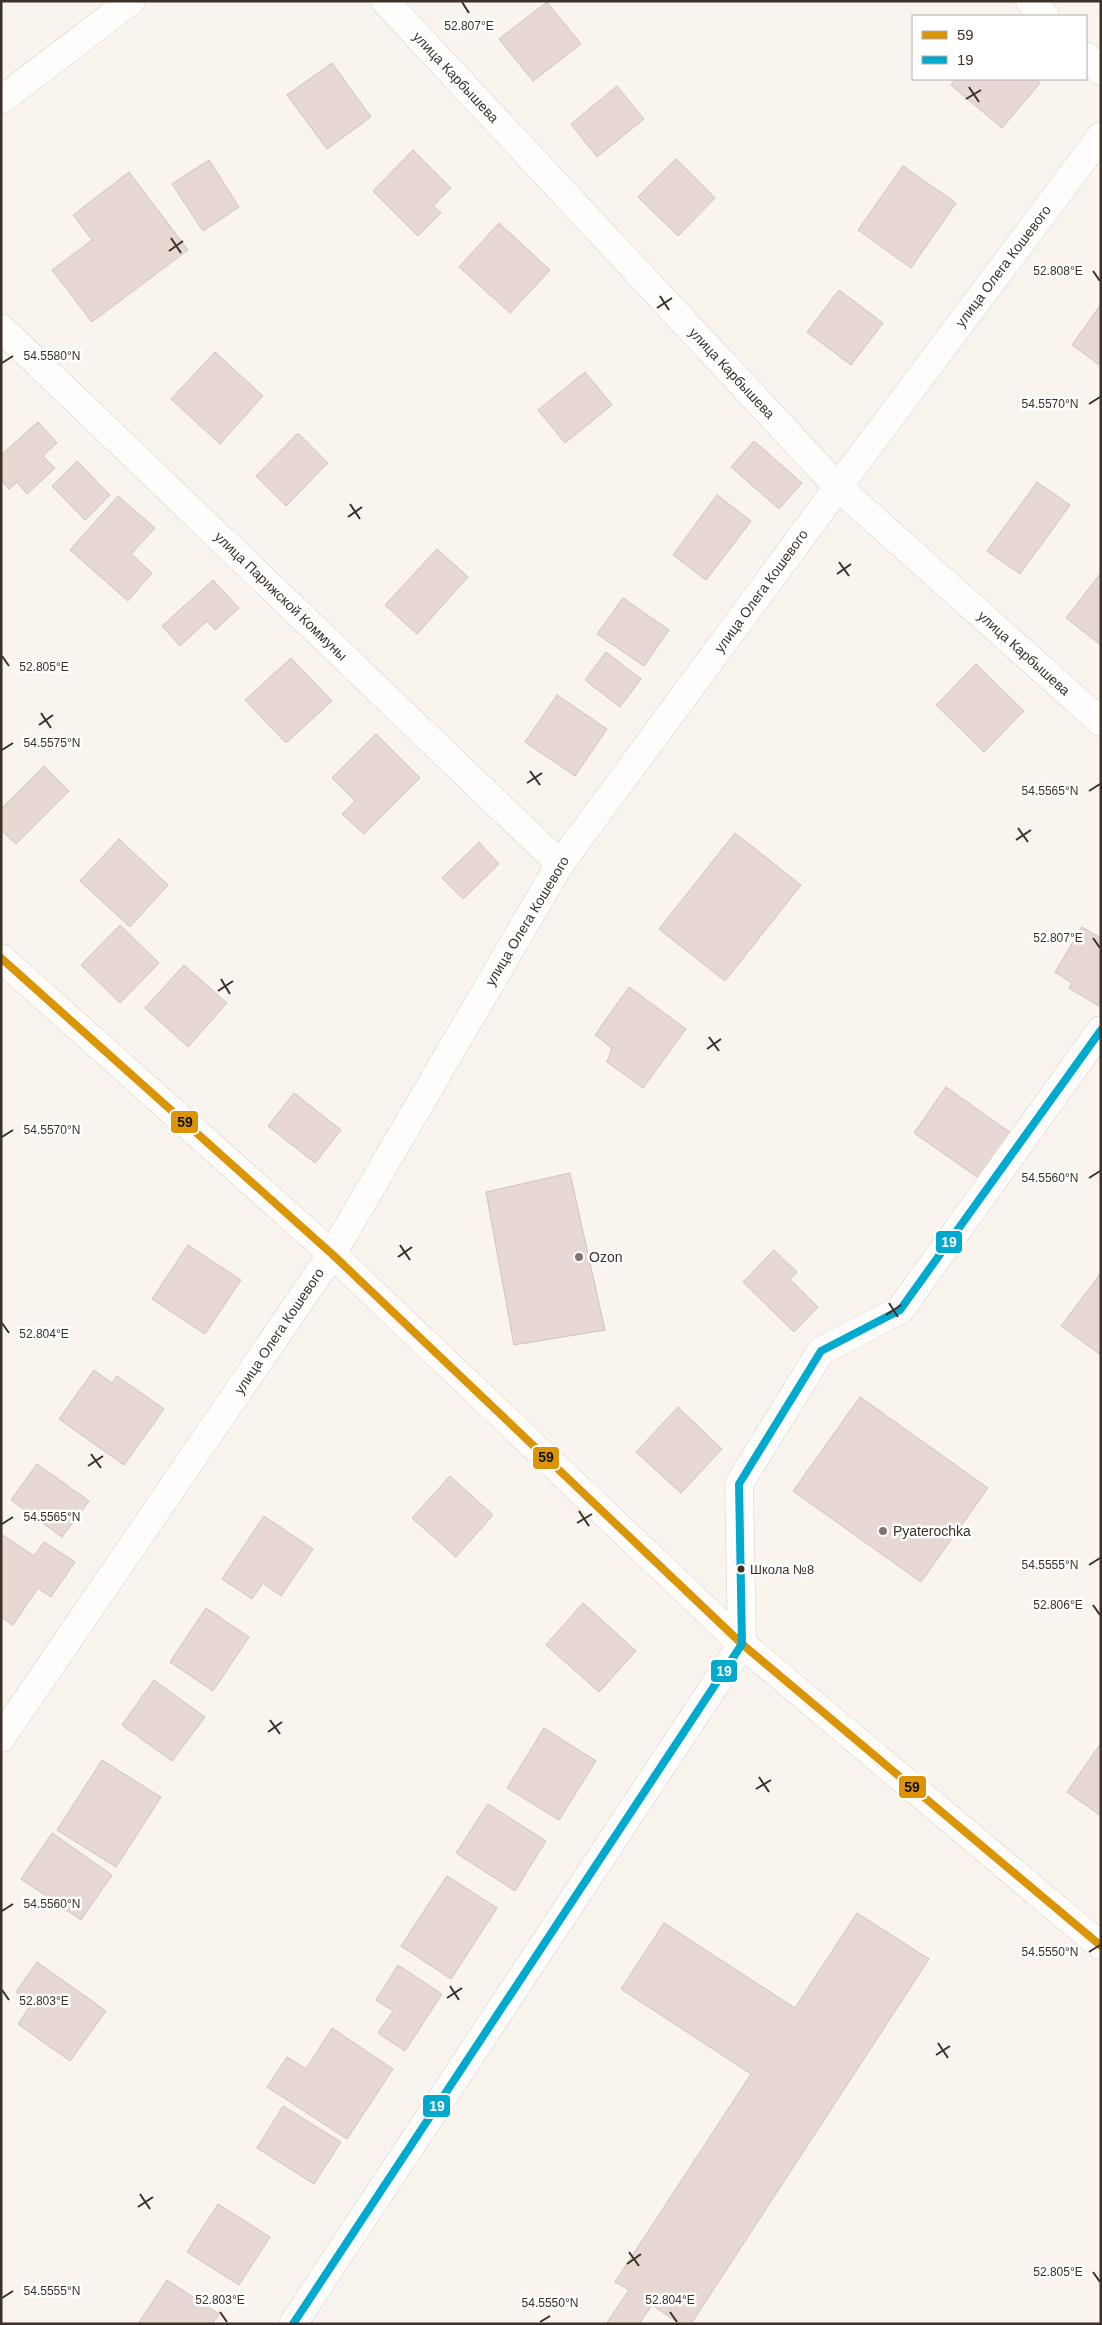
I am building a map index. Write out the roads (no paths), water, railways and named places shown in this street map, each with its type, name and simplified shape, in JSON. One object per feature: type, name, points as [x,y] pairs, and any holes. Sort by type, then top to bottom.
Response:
[{"type":"street","points":[[1,100],[130,1]]},
{"type":"street","name":"улица Карбышева","points":[[385,1],[838,487],[1101,722]]},
{"type":"street","points":[[1030,1],[1044,15]]},
{"type":"street","points":[[1087,57],[1101,71]]},
{"type":"street","name":"улица Олега Кошевого","points":[[1,1738],[332,1254],[560,864],[838,487],[1101,136]]},
{"type":"street","name":"улица Парижской Коммуны","points":[[1,328],[560,864]]},
{"type":"street","points":[[1,958],[332,1254],[742,1644],[1101,1946]]},
{"type":"street","points":[[293,2324],[742,1644],[739,1484],[821,1351],[900,1310],[1101,1030]]},
{"type":"place","name":"Ozon","points":[[579,1257]]},
{"type":"place","name":"Pyaterochka","points":[[883,1531]]},
{"type":"place","name":"Школа №8","points":[[741,1569]]}]
